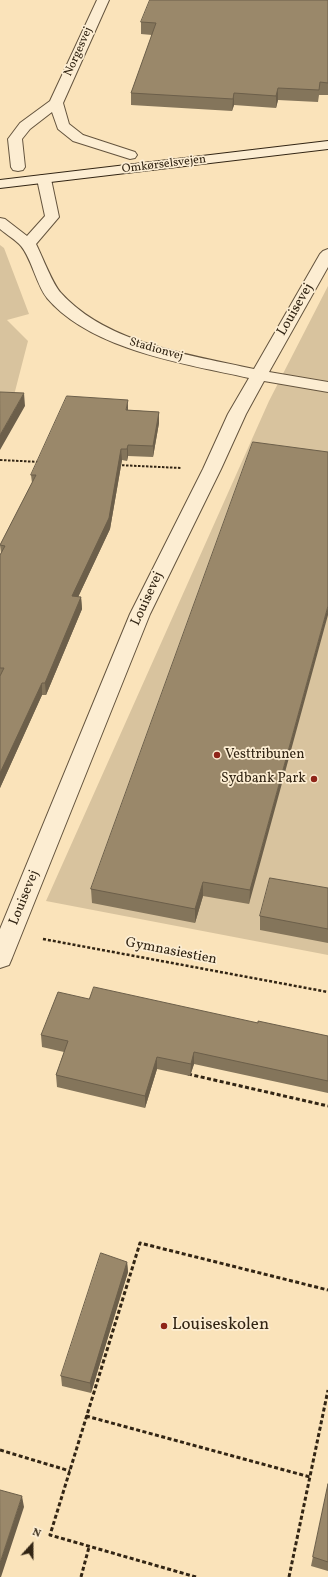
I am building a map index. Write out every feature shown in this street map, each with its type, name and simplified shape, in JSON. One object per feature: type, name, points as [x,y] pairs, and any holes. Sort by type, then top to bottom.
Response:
[{"type":"street","name":"Norgesvej","points":[[33,166],[12,168],[15,139],[25,126],[56,103],[103,0]]},
{"type":"street","points":[[56,103],[63,126],[78,138],[130,155]]},
{"type":"street","name":"Omkørselsvejen","points":[[100,158],[328,134]]},
{"type":"street","name":"Omkørselsvejen","points":[[0,184],[328,145]]},
{"type":"street","points":[[28,244],[52,217],[44,179]]},
{"type":"street","name":"Stadionvej","points":[[0,222],[28,244],[53,295],[77,316],[110,335],[151,351],[259,375],[328,387]]},
{"type":"street","name":"Louisevej","points":[[0,958],[140,614],[212,469],[237,414],[328,254]]},
{"type":"path","points":[[0,460],[47,462]]},
{"type":"path","points":[[118,465],[212,469]]},
{"type":"path","name":"Gymnasiestien","points":[[11,933],[328,992]]},
{"type":"path","points":[[183,1073],[328,1106]]},
{"type":"path","points":[[196,1577],[50,1535],[140,1243],[328,1290]]},
{"type":"path","points":[[290,1577],[328,1390]]},
{"type":"path","points":[[86,1416],[310,1477]]},
{"type":"path","points":[[0,1450],[70,1471]]},
{"type":"path","points":[[80,1577],[90,1547]]},
{"type":"shaded area","points":[[0,245],[4,248],[29,314],[7,320],[28,341],[12,403],[0,403]]},
{"type":"shaded area","name":"Vesttribunen","points":[[328,286],[328,955],[46,901],[269,401]]},
{"type":"building","points":[[150,0],[328,0],[328,83],[320,82],[319,90],[278,88],[276,96],[234,93],[233,99],[131,93],[156,23],[141,22]]},
{"type":"building","points":[[0,392],[24,393],[0,435]]},
{"type":"building","points":[[67,396],[128,400],[126,410],[159,412],[153,446],[128,445],[127,449],[121,449],[109,518],[72,596],[81,597],[45,683],[42,683],[0,773],[0,676],[4,668],[0,668],[0,555],[5,546],[0,545],[36,475],[31,475]]},
{"type":"building","name":"Vesttribunen","points":[[253,442],[328,452],[328,606],[250,890],[203,882],[195,909],[91,889]]},
{"type":"building","points":[[270,878],[328,888],[328,929],[260,916]]},
{"type":"building","points":[[94,987],[258,1023],[258,1021],[328,1036],[328,1081],[194,1052],[191,1064],[157,1057],[145,1096],[56,1075],[68,1041],[41,1035],[58,992],[89,999]]},
{"type":"building","points":[[101,1253],[127,1262],[90,1383],[61,1376]]},
{"type":"building","points":[[328,1484],[328,1562],[313,1557]]},
{"type":"building","points":[[0,1490],[22,1496],[0,1563]]},
{"type":"place","name":"Vesttribunen","points":[[217,755]]},
{"type":"place","name":"Sydbank Park","points":[[314,779]]},
{"type":"place","name":"Louiseskolen","points":[[164,1326]]}]
